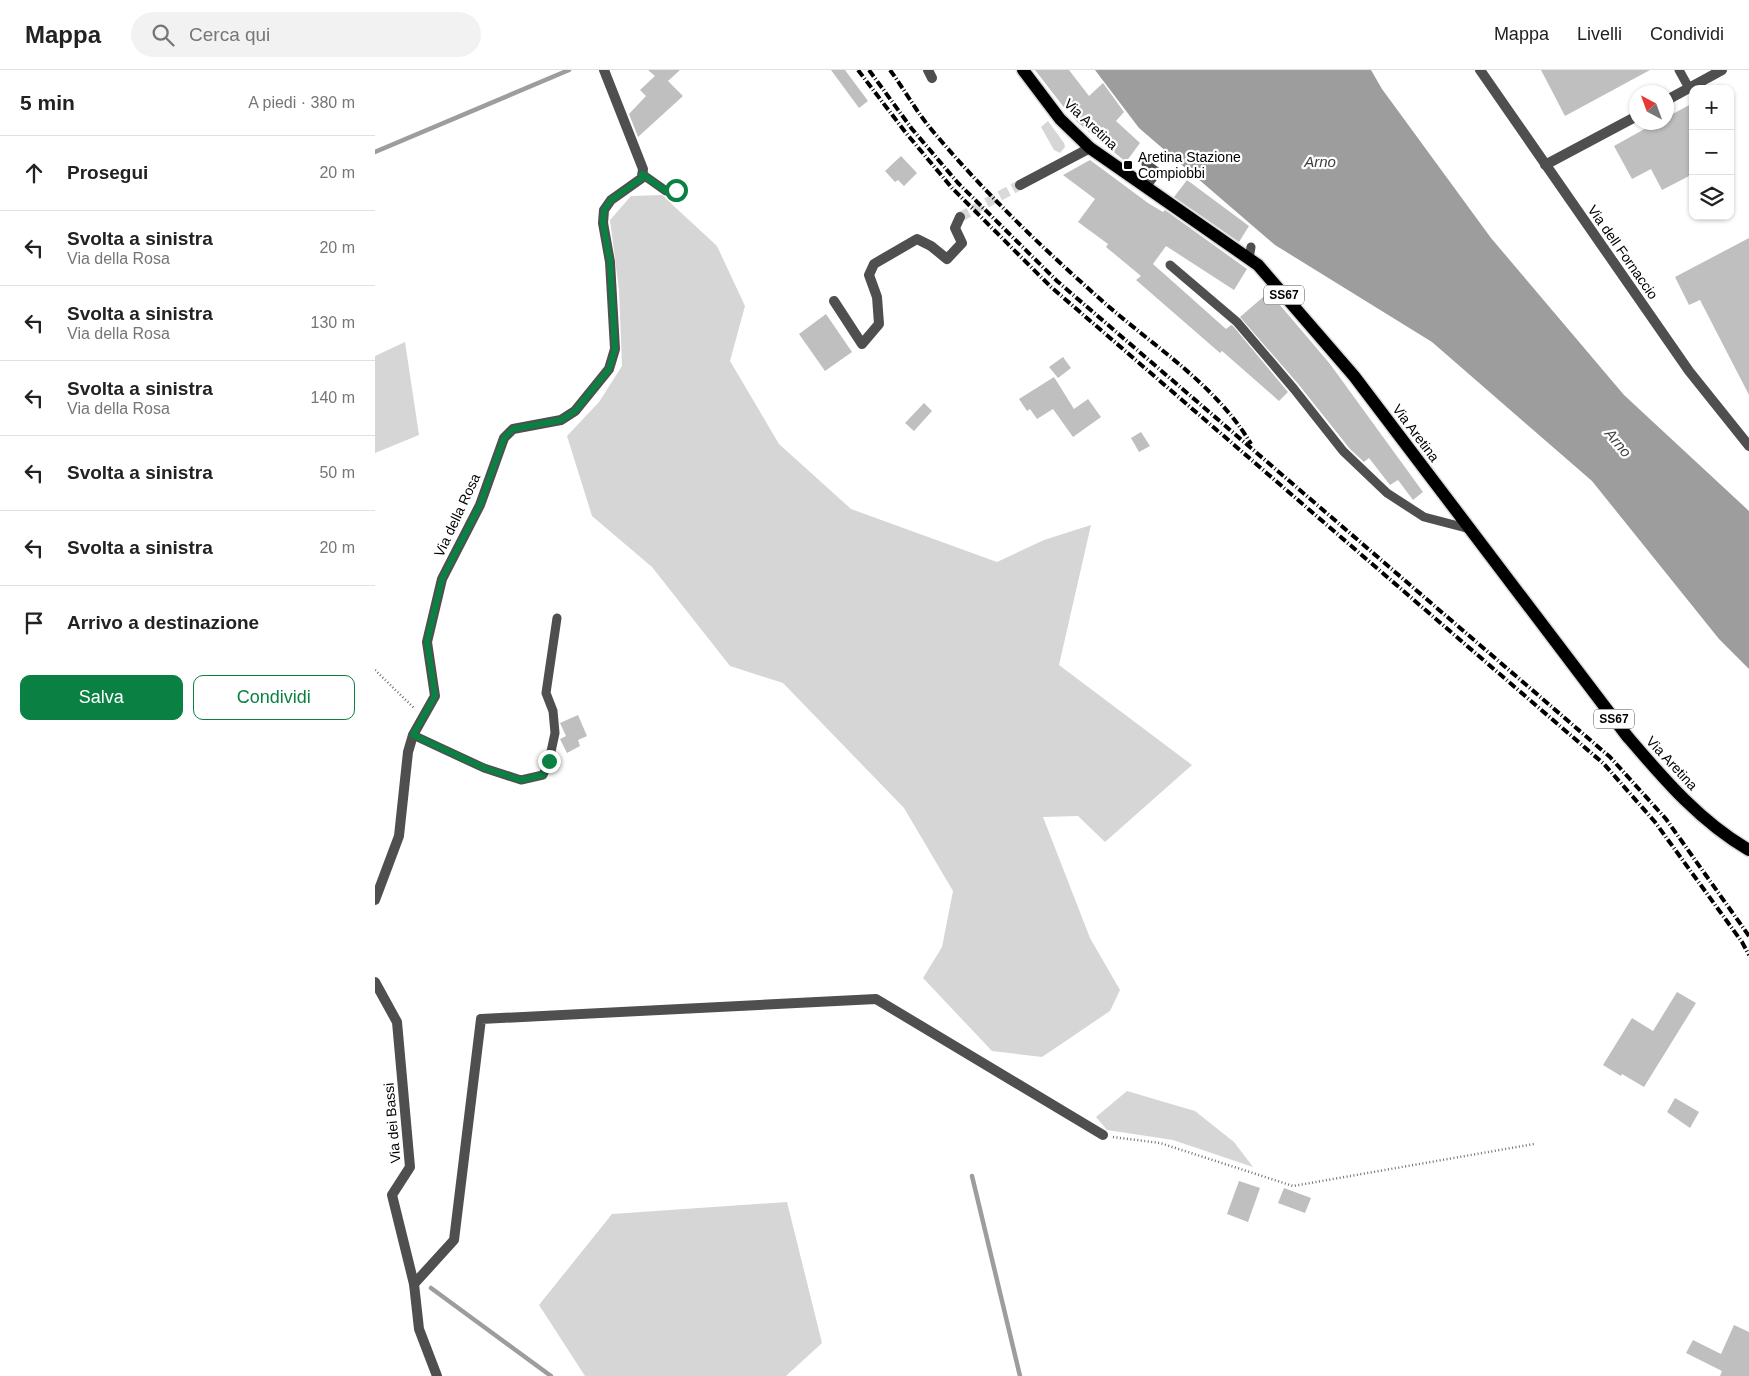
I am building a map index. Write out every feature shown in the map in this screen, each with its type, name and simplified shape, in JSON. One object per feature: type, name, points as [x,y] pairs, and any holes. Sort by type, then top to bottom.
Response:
[{"type":"main road","name":"Via Aretina","points":[[1023,70],[1060,119],[1090,148],[1146,187],[1250,253],[1257,265],[1354,376],[1627,736],[1663,778],[1706,820],[1749,850]]},
{"type":"street","points":[[604,70],[643,168],[642,174]]},
{"type":"street","name":"Via dell Fornaccio","points":[[1480,70],[1689,371],[1749,446]]},
{"type":"street","points":[[1694,85],[1722,70]]},
{"type":"street","points":[[1674,96],[1689,88]]},
{"type":"street","points":[[1545,165],[1629,120]]},
{"type":"street","points":[[1020,185],[1090,148]]},
{"type":"street","name":"Via della Rosa","points":[[375,900],[399,836],[408,752],[413,735],[435,696],[427,642],[442,579],[480,505],[504,438],[513,429],[561,420],[575,411],[609,369],[615,349],[610,262],[603,223],[604,210],[611,200],[642,178],[642,174]]},
{"type":"street","points":[[834,301],[862,344],[879,324],[877,297],[869,275],[874,264],[917,239],[931,246],[947,259],[962,243],[955,228],[960,217]]},
{"type":"street","name":"Via dei Bassi","points":[[375,982],[397,1022],[410,1167],[392,1195],[415,1284],[419,1329],[437,1376]]},
{"type":"street","points":[[415,1284],[454,1240],[481,1019],[876,999],[1103,1135]]},
{"type":"lane","points":[[1679,70],[1689,88]]},
{"type":"lane","points":[[1146,164],[1157,172],[1146,187]]},
{"type":"lane","points":[[642,174],[666,191],[676,190]]},
{"type":"lane","points":[[1170,265],[1237,322],[1343,451],[1387,493],[1424,517],[1471,529]]},
{"type":"lane","points":[[413,735],[484,768],[521,780],[543,775],[549,761],[555,733],[553,711],[547,693],[557,618]]},
{"type":"path","points":[[375,670],[423,717]]},
{"type":"path","points":[[1103,1135],[1160,1143],[1293,1186],[1534,1144]]},
{"type":"shaded area","points":[[1048,121],[1064,143],[1065,147],[1060,153],[1054,150],[1041,127]]},
{"type":"shaded area","points":[[662,195],[717,246],[745,306],[730,361],[779,444],[851,509],[997,562],[1044,540],[1091,525],[1059,665],[1192,765],[1105,842],[1078,816],[1043,817],[1090,938],[1120,990],[1110,1011],[1042,1057],[992,1051],[923,978],[942,947],[953,891],[904,808],[783,683],[730,666],[652,567],[592,516],[567,436],[599,402],[622,366],[619,290],[610,220],[631,196]]},
{"type":"shaded area","points":[[405,342],[419,435],[375,453],[375,356]]},
{"type":"shaded area","points":[[1127,1091],[1195,1111],[1234,1142],[1253,1167],[1173,1140],[1107,1130],[1096,1117]]},
{"type":"shaded area","points":[[787,1202],[822,1343],[786,1376],[585,1376],[539,1305],[612,1214]]},
{"type":"water","name":"Arno","points":[[1095,70],[1371,70],[1382,89],[1491,238],[1624,395],[1749,511],[1749,669],[1719,639],[1592,481],[1432,342],[1275,245],[1139,128]]},
{"type":"building","points":[[648,70],[680,70],[668,81],[683,96],[638,137],[629,114],[646,96],[640,90],[655,76]]},
{"type":"building","points":[[831,70],[845,70],[868,101],[859,108]]},
{"type":"building","points":[[1035,70],[1069,70],[1089,96],[1103,83],[1124,112],[1116,121],[1140,143],[1126,162],[1077,122]]},
{"type":"building","points":[[1541,70],[1650,70],[1565,116]]},
{"type":"building","points":[[1689,105],[1689,176],[1662,190],[1651,169],[1632,179],[1614,146],[1643,130],[1674,130],[1674,113]]},
{"type":"building","points":[[901,156],[917,173],[904,186],[898,180],[895,182],[885,171]]},
{"type":"building","points":[[1090,160],[1148,203],[1163,212],[1165,210],[1247,269],[1234,290],[1166,246],[1153,264],[1226,329],[1231,325],[1233,326],[1288,392],[1279,401],[1136,280],[1141,276],[1106,247],[1108,244],[1078,222],[1095,199],[1063,175]]},
{"type":"building","points":[[1187,180],[1249,226],[1239,242],[1174,197]]},
{"type":"building","points":[[1749,238],[1749,395],[1700,300],[1689,305],[1675,277]]},
{"type":"building","points":[[1269,292],[1330,364],[1423,492],[1413,500],[1398,480],[1390,485],[1369,458],[1364,462],[1350,449],[1299,385],[1240,317]]},
{"type":"building","points":[[826,314],[852,352],[825,371],[799,334]]},
{"type":"building","points":[[1063,357],[1071,368],[1058,378],[1049,367]]},
{"type":"building","points":[[1054,377],[1074,409],[1088,399],[1101,417],[1073,437],[1053,409],[1037,419],[1030,409],[1027,411],[1019,399]]},
{"type":"building","points":[[924,403],[932,411],[914,431],[905,423]]},
{"type":"building","points":[[1141,432],[1150,446],[1139,452],[1131,438]]},
{"type":"building","points":[[578,715],[587,736],[578,740],[580,746],[567,753],[560,739],[566,736],[560,723]]},
{"type":"building","points":[[1677,992],[1696,1003],[1644,1087],[1603,1065],[1632,1018],[1653,1031]]},
{"type":"building","points":[[1675,1098],[1699,1112],[1690,1128],[1667,1112]]},
{"type":"building","points":[[1239,1181],[1260,1188],[1248,1222],[1227,1214]]},
{"type":"building","points":[[1284,1188],[1311,1198],[1305,1213],[1278,1203]]},
{"type":"building","points":[[1734,1325],[1749,1332],[1749,1376],[1720,1376],[1722,1371],[1686,1353],[1693,1340],[1721,1354]]},
{"type":"waterway","points":[[375,152],[569,70]]},
{"type":"waterway","points":[[972,1176],[1020,1376]]},
{"type":"waterway","points":[[431,1288],[551,1376]]},
{"type":"tunnel","points":[[960,217],[1020,185]]},
{"type":"railway","points":[[858,70],[906,133],[952,188],[1051,287],[1604,764],[1655,822],[1742,942],[1749,955]]},
{"type":"railway","points":[[869,70],[912,129],[958,183],[1057,281],[1610,757],[1666,819],[1749,936]]},
{"type":"railway","points":[[890,70],[931,129],[991,195],[1077,278],[1201,383],[1236,422],[1251,444]]},
{"type":"place","name":"Aretina Stazione Compiobbi","points":[[1128,165]]},
{"type":"route","points":[[549,761],[543,775],[521,780],[484,768],[413,735],[435,696],[427,642],[442,579],[480,505],[504,438],[513,429],[561,420],[575,411],[609,369],[615,349],[610,262],[603,223],[604,210],[611,200],[642,178],[642,174],[666,191],[676,190]]}]
